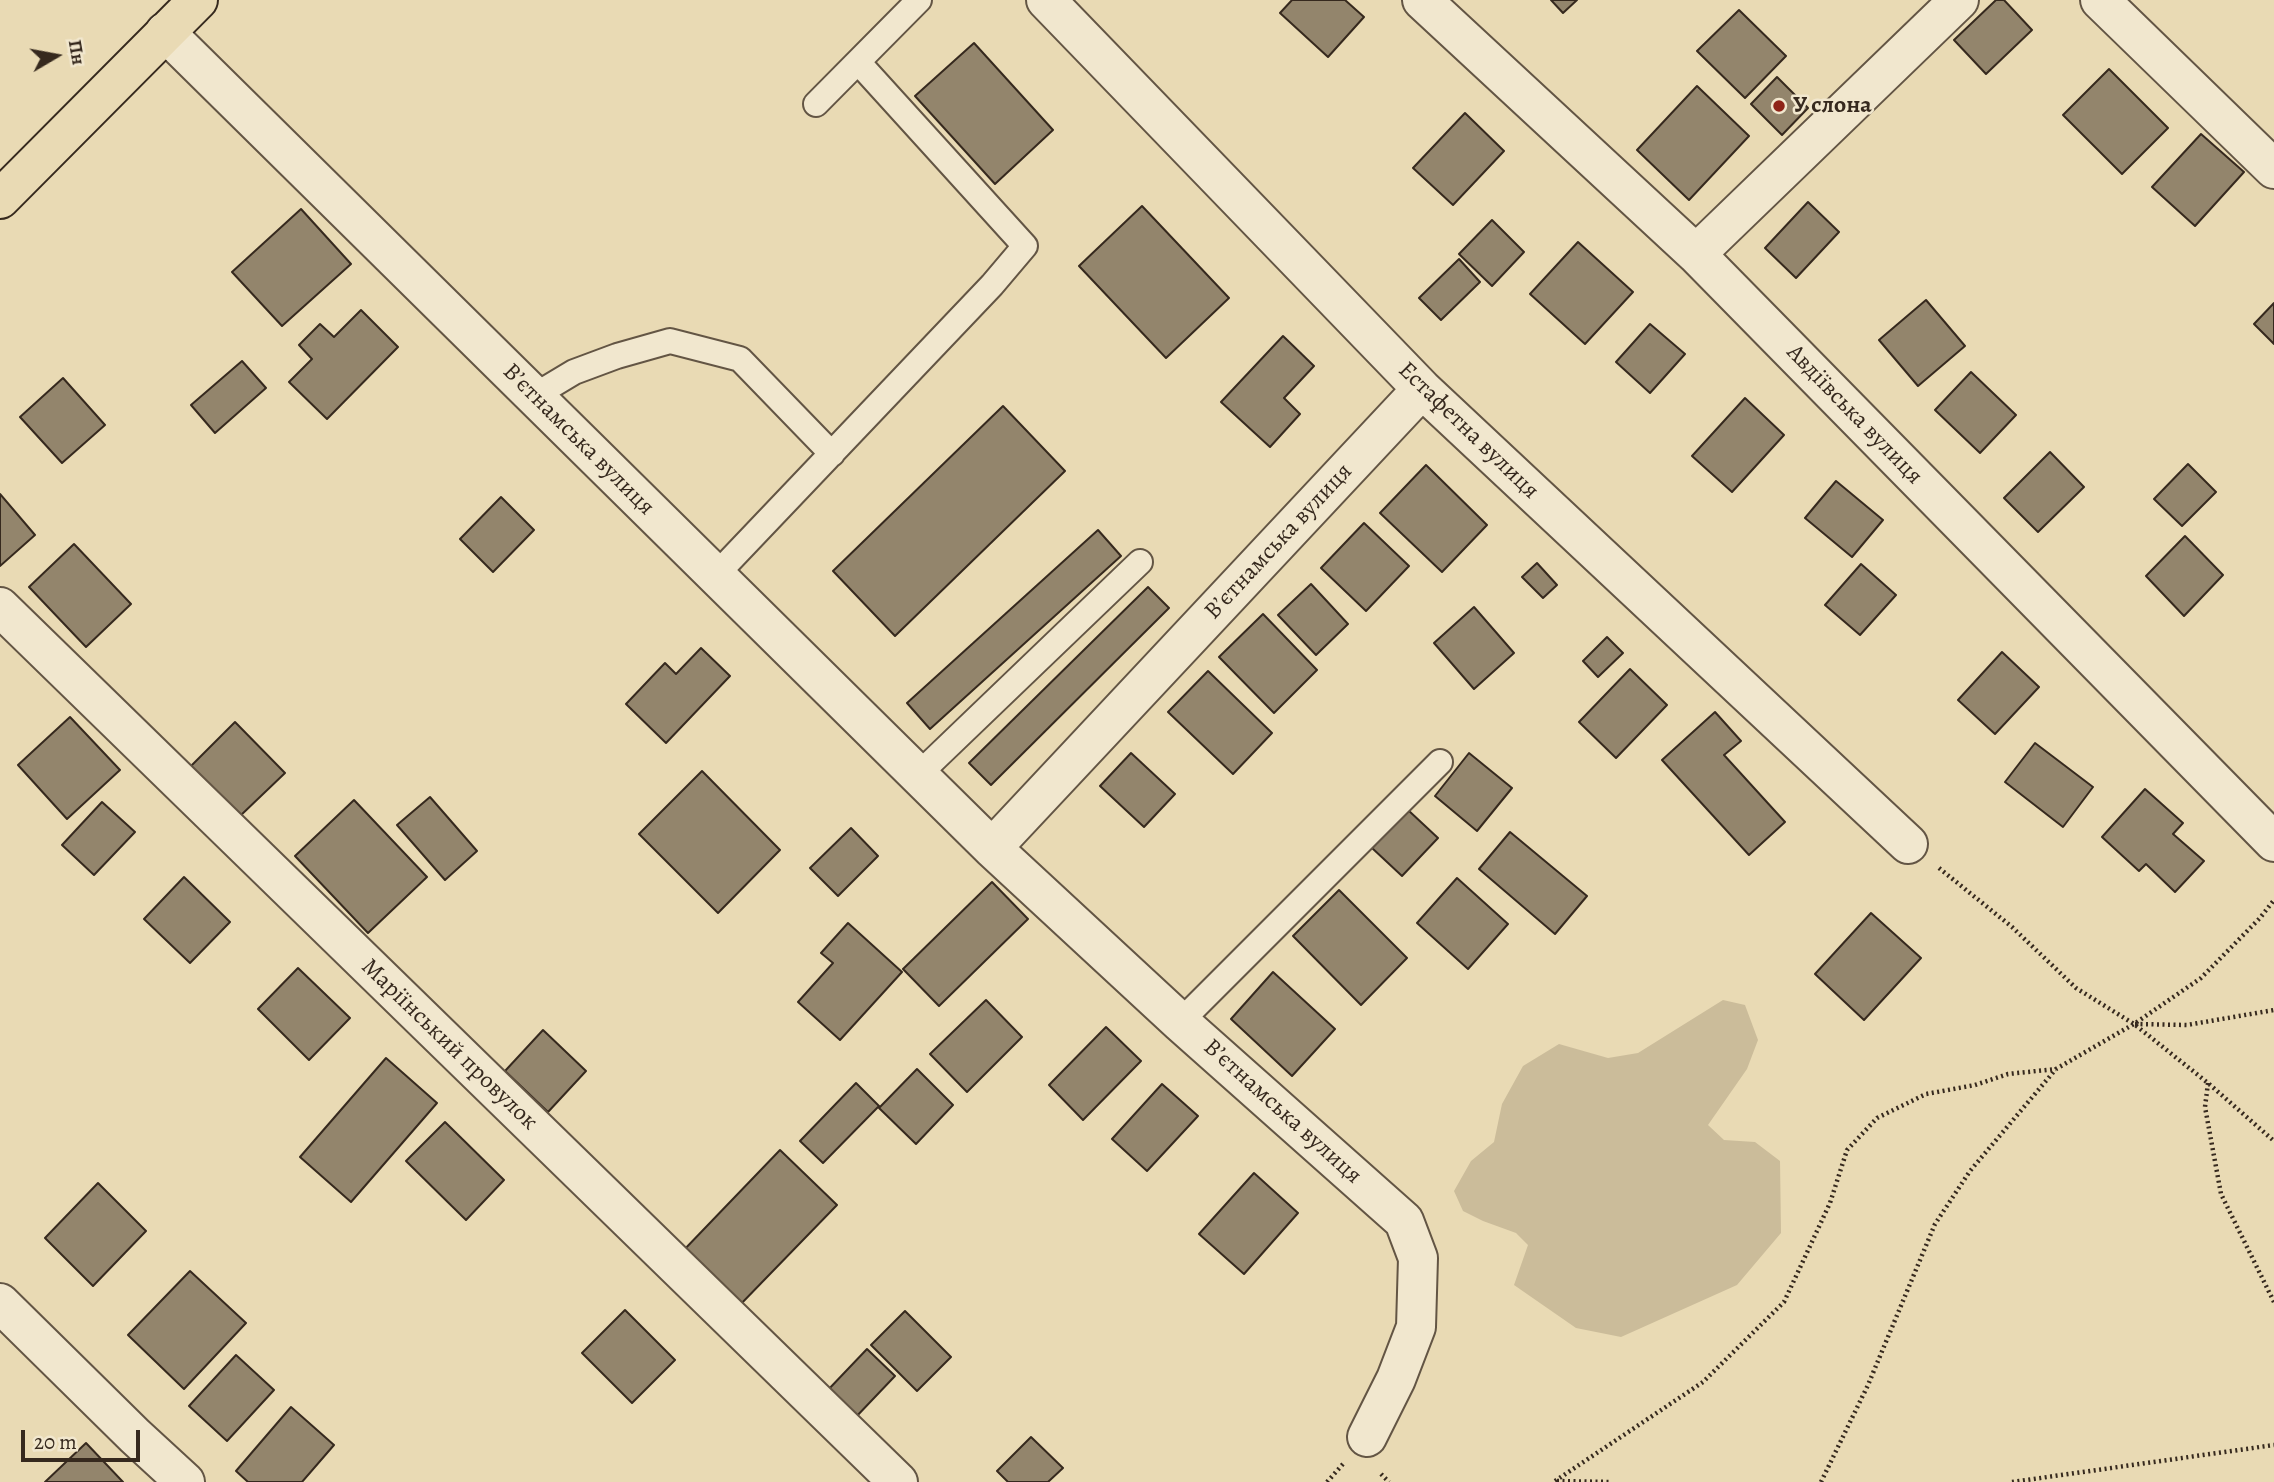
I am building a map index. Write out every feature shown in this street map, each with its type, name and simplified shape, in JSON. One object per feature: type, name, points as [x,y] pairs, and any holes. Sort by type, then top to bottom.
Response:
[{"type":"main road","points":[[0,199],[198,0]]},
{"type":"street","name":"Естафетна вулиця","points":[[1046,0],[1422,389],[1908,844]]},
{"type":"street","points":[[1696,254],[1959,0]]},
{"type":"street","points":[[2100,0],[2274,169]]},
{"type":"street","name":"Авдіївська вулиця","points":[[1423,1],[1696,254],[2274,842]]},
{"type":"street","name":"Вʼєтнамська вулиця","points":[[165,32],[992,848],[1180,1022],[1404,1221],[1418,1258],[1416,1327],[1396,1379],[1367,1437]]},
{"type":"street","name":"Вʼєтнамська вулиця","points":[[992,848],[1422,389]]},
{"type":"street","name":"Маріїнський провулок","points":[[0,607],[898,1482]]},
{"type":"street","points":[[0,1303],[185,1482]]},
{"type":"lane","points":[[816,104],[919,0]]},
{"type":"lane","points":[[715,576],[992,285],[1024,246],[858,62]]},
{"type":"lane","points":[[534,397],[574,372],[670,341],[740,359],[832,453]]},
{"type":"lane","points":[[918,775],[1140,562]]},
{"type":"lane","points":[[1180,1022],[1440,762]]},
{"type":"path","points":[[1908,844],[2012,927],[2076,988],[2134,1024],[2208,1083],[2274,1141]]},
{"type":"path","points":[[1821,1482],[1868,1385],[1935,1224],[1970,1171],[2056,1069],[2134,1024],[2201,978],[2274,900]]},
{"type":"path","points":[[2134,1024],[2187,1025],[2274,1010]]},
{"type":"path","points":[[1556,1482],[1703,1382],[1784,1301],[1830,1203],[1847,1150],[1877,1118],[1926,1094],[1975,1085],[2008,1074],[2056,1069]]},
{"type":"path","points":[[2208,1083],[2205,1107],[2221,1195],[2274,1301]]},
{"type":"path","points":[[2012,1482],[2274,1444]]},
{"type":"path","points":[[1556,1482],[1612,1482]]},
{"type":"shaded area","points":[[1723,1000],[1745,1005],[1758,1040],[1747,1069],[1708,1125],[1724,1140],[1755,1142],[1780,1161],[1781,1233],[1737,1285],[1621,1337],[1576,1328],[1514,1285],[1528,1245],[1516,1233],[1463,1211],[1454,1191],[1471,1161],[1494,1142],[1502,1104],[1523,1066],[1559,1044],[1608,1058],[1638,1053]]},
{"type":"building","points":[[1292,0],[1345,0],[1364,17],[1328,57],[1280,13]]},
{"type":"building","points":[[1551,0],[1577,0],[1563,13]]},
{"type":"building","points":[[1996,0],[2004,0],[2032,30],[1986,74],[1954,40]]},
{"type":"building","points":[[1739,10],[1786,56],[1745,98],[1697,51]]},
{"type":"building","points":[[974,43],[1053,130],[995,184],[915,96]]},
{"type":"building","points":[[2109,69],[2168,128],[2122,174],[2063,115]]},
{"type":"building","name":"У слона","points":[[1777,77],[1808,108],[1782,135],[1751,104]]},
{"type":"building","points":[[1697,86],[1749,136],[1689,200],[1637,150]]},
{"type":"building","points":[[1465,113],[1504,151],[1453,205],[1413,168]]},
{"type":"building","points":[[2201,134],[2244,172],[2195,226],[2152,187]]},
{"type":"building","points":[[1808,202],[1839,232],[1796,278],[1765,248]]},
{"type":"building","points":[[1142,206],[1229,298],[1166,358],[1079,266]]},
{"type":"building","points":[[301,209],[351,264],[282,326],[232,272]]},
{"type":"building","points":[[1492,220],[1524,252],[1492,286],[1459,254]]},
{"type":"building","points":[[1578,242],[1633,292],[1585,344],[1530,294]]},
{"type":"building","points":[[1459,259],[1480,282],[1441,320],[1419,298]]},
{"type":"building","points":[[1926,300],[1965,346],[1918,386],[1879,340]]},
{"type":"building","points":[[2274,303],[2274,344],[2254,324]]},
{"type":"building","points":[[361,310],[398,347],[327,419],[289,382],[312,359],[299,345],[320,324],[334,337]]},
{"type":"building","points":[[1650,324],[1685,354],[1650,393],[1616,362]]},
{"type":"building","points":[[1283,336],[1314,366],[1284,398],[1300,414],[1270,447],[1221,402]]},
{"type":"building","points":[[242,361],[266,388],[215,433],[191,405]]},
{"type":"building","points":[[1971,372],[2016,415],[1980,453],[1935,410]]},
{"type":"building","points":[[63,378],[105,425],[62,463],[20,417]]},
{"type":"building","points":[[1745,398],[1784,435],[1732,492],[1692,456]]},
{"type":"building","points":[[1003,406],[1065,471],[895,636],[833,571]]},
{"type":"building","points":[[2050,452],[2084,487],[2038,532],[2004,498]]},
{"type":"building","points":[[2188,464],[2216,492],[2182,526],[2154,499]]},
{"type":"building","points":[[1426,465],[1487,525],[1442,572],[1380,513]]},
{"type":"building","points":[[1836,481],[1883,520],[1852,557],[1805,518]]},
{"type":"building","points":[[0,494],[35,535],[0,566]]},
{"type":"building","points":[[501,497],[534,530],[493,572],[460,539]]},
{"type":"building","points":[[1364,523],[1409,566],[1366,611],[1321,568]]},
{"type":"building","points":[[1098,530],[1121,556],[930,729],[907,703]]},
{"type":"building","points":[[2185,536],[2223,575],[2184,616],[2146,576]]},
{"type":"building","points":[[74,544],[131,604],[86,647],[29,587]]},
{"type":"building","points":[[1537,563],[1557,585],[1543,598],[1522,577]]},
{"type":"building","points":[[1861,564],[1896,595],[1860,635],[1825,605]]},
{"type":"building","points":[[1311,584],[1348,624],[1316,655],[1278,615]]},
{"type":"building","points":[[1148,587],[1169,608],[991,785],[969,763]]},
{"type":"building","points":[[1474,607],[1514,653],[1474,689],[1434,643]]},
{"type":"building","points":[[1263,614],[1317,670],[1274,713],[1219,657]]},
{"type":"building","points":[[1607,637],[1623,653],[1598,677],[1583,661]]},
{"type":"building","points":[[701,648],[730,676],[666,743],[626,704],[665,663],[676,674]]},
{"type":"building","points":[[2002,652],[2039,687],[1995,734],[1958,700]]},
{"type":"building","points":[[1630,669],[1667,705],[1616,758],[1579,722]]},
{"type":"building","points":[[1208,671],[1272,733],[1233,774],[1168,712]]},
{"type":"building","points":[[1715,712],[1741,741],[1724,755],[1785,822],[1749,855],[1662,760]]},
{"type":"building","points":[[70,717],[120,770],[67,819],[18,765]]},
{"type":"building","points":[[235,722],[285,773],[239,817],[190,767]]},
{"type":"building","points":[[2035,743],[2093,787],[2063,827],[2005,782]]},
{"type":"building","points":[[1131,753],[1175,794],[1144,827],[1100,786]]},
{"type":"building","points":[[1469,753],[1512,788],[1477,831],[1435,796]]},
{"type":"building","points":[[702,771],[780,850],[718,913],[639,834]]},
{"type":"building","points":[[2145,789],[2183,823],[2173,834],[2204,861],[2175,892],[2146,864],[2139,871],[2102,837]]},
{"type":"building","points":[[430,797],[477,851],[445,880],[397,825]]},
{"type":"building","points":[[354,800],[427,877],[368,933],[295,856]]},
{"type":"building","points":[[102,802],[135,832],[94,875],[62,845]]},
{"type":"building","points":[[1408,810],[1438,838],[1402,876],[1372,848]]},
{"type":"building","points":[[851,828],[878,856],[838,896],[810,868]]},
{"type":"building","points":[[1510,832],[1587,896],[1555,934],[1479,869]]},
{"type":"building","points":[[184,877],[230,922],[190,963],[144,919]]},
{"type":"building","points":[[1457,878],[1508,924],[1468,969],[1417,923]]},
{"type":"building","points":[[992,882],[1028,919],[939,1006],[903,969]]},
{"type":"building","points":[[1339,890],[1407,958],[1361,1005],[1293,936]]},
{"type":"building","points":[[1871,913],[1921,958],[1864,1020],[1815,974]]},
{"type":"building","points":[[848,923],[902,972],[840,1040],[798,1002],[833,963],[821,953]]},
{"type":"building","points":[[298,968],[350,1018],[309,1060],[258,1009]]},
{"type":"building","points":[[1273,972],[1335,1029],[1292,1076],[1231,1019]]},
{"type":"building","points":[[986,1000],[1022,1037],[967,1092],[930,1054]]},
{"type":"building","points":[[1106,1027],[1141,1061],[1083,1120],[1049,1085]]},
{"type":"building","points":[[543,1030],[586,1071],[548,1112],[505,1071]]},
{"type":"building","points":[[386,1058],[437,1103],[351,1202],[300,1157]]},
{"type":"building","points":[[917,1069],[953,1105],[916,1144],[879,1108]]},
{"type":"building","points":[[856,1083],[879,1106],[823,1163],[800,1141]]},
{"type":"building","points":[[1162,1084],[1198,1116],[1147,1171],[1112,1139]]},
{"type":"building","points":[[445,1122],[504,1180],[466,1220],[406,1161]]},
{"type":"building","points":[[780,1150],[837,1205],[737,1308],[681,1253]]},
{"type":"building","points":[[1254,1173],[1298,1213],[1244,1274],[1199,1234]]},
{"type":"building","points":[[98,1183],[146,1231],[93,1286],[45,1238]]},
{"type":"building","points":[[190,1271],[246,1323],[184,1389],[128,1335]]},
{"type":"building","points":[[625,1310],[675,1360],[632,1403],[582,1353]]},
{"type":"building","points":[[905,1311],[951,1357],[917,1391],[871,1345]]},
{"type":"building","points":[[867,1349],[895,1376],[854,1419],[826,1392]]},
{"type":"building","points":[[236,1355],[274,1390],[227,1441],[189,1406]]},
{"type":"building","points":[[291,1407],[334,1445],[302,1482],[248,1482],[236,1471]]},
{"type":"building","points":[[1031,1437],[1063,1468],[1048,1482],[1008,1482],[997,1471]]},
{"type":"building","points":[[86,1443],[123,1482],[45,1482]]},
{"type":"place","name":"У слона","points":[[1779,106]]}]
